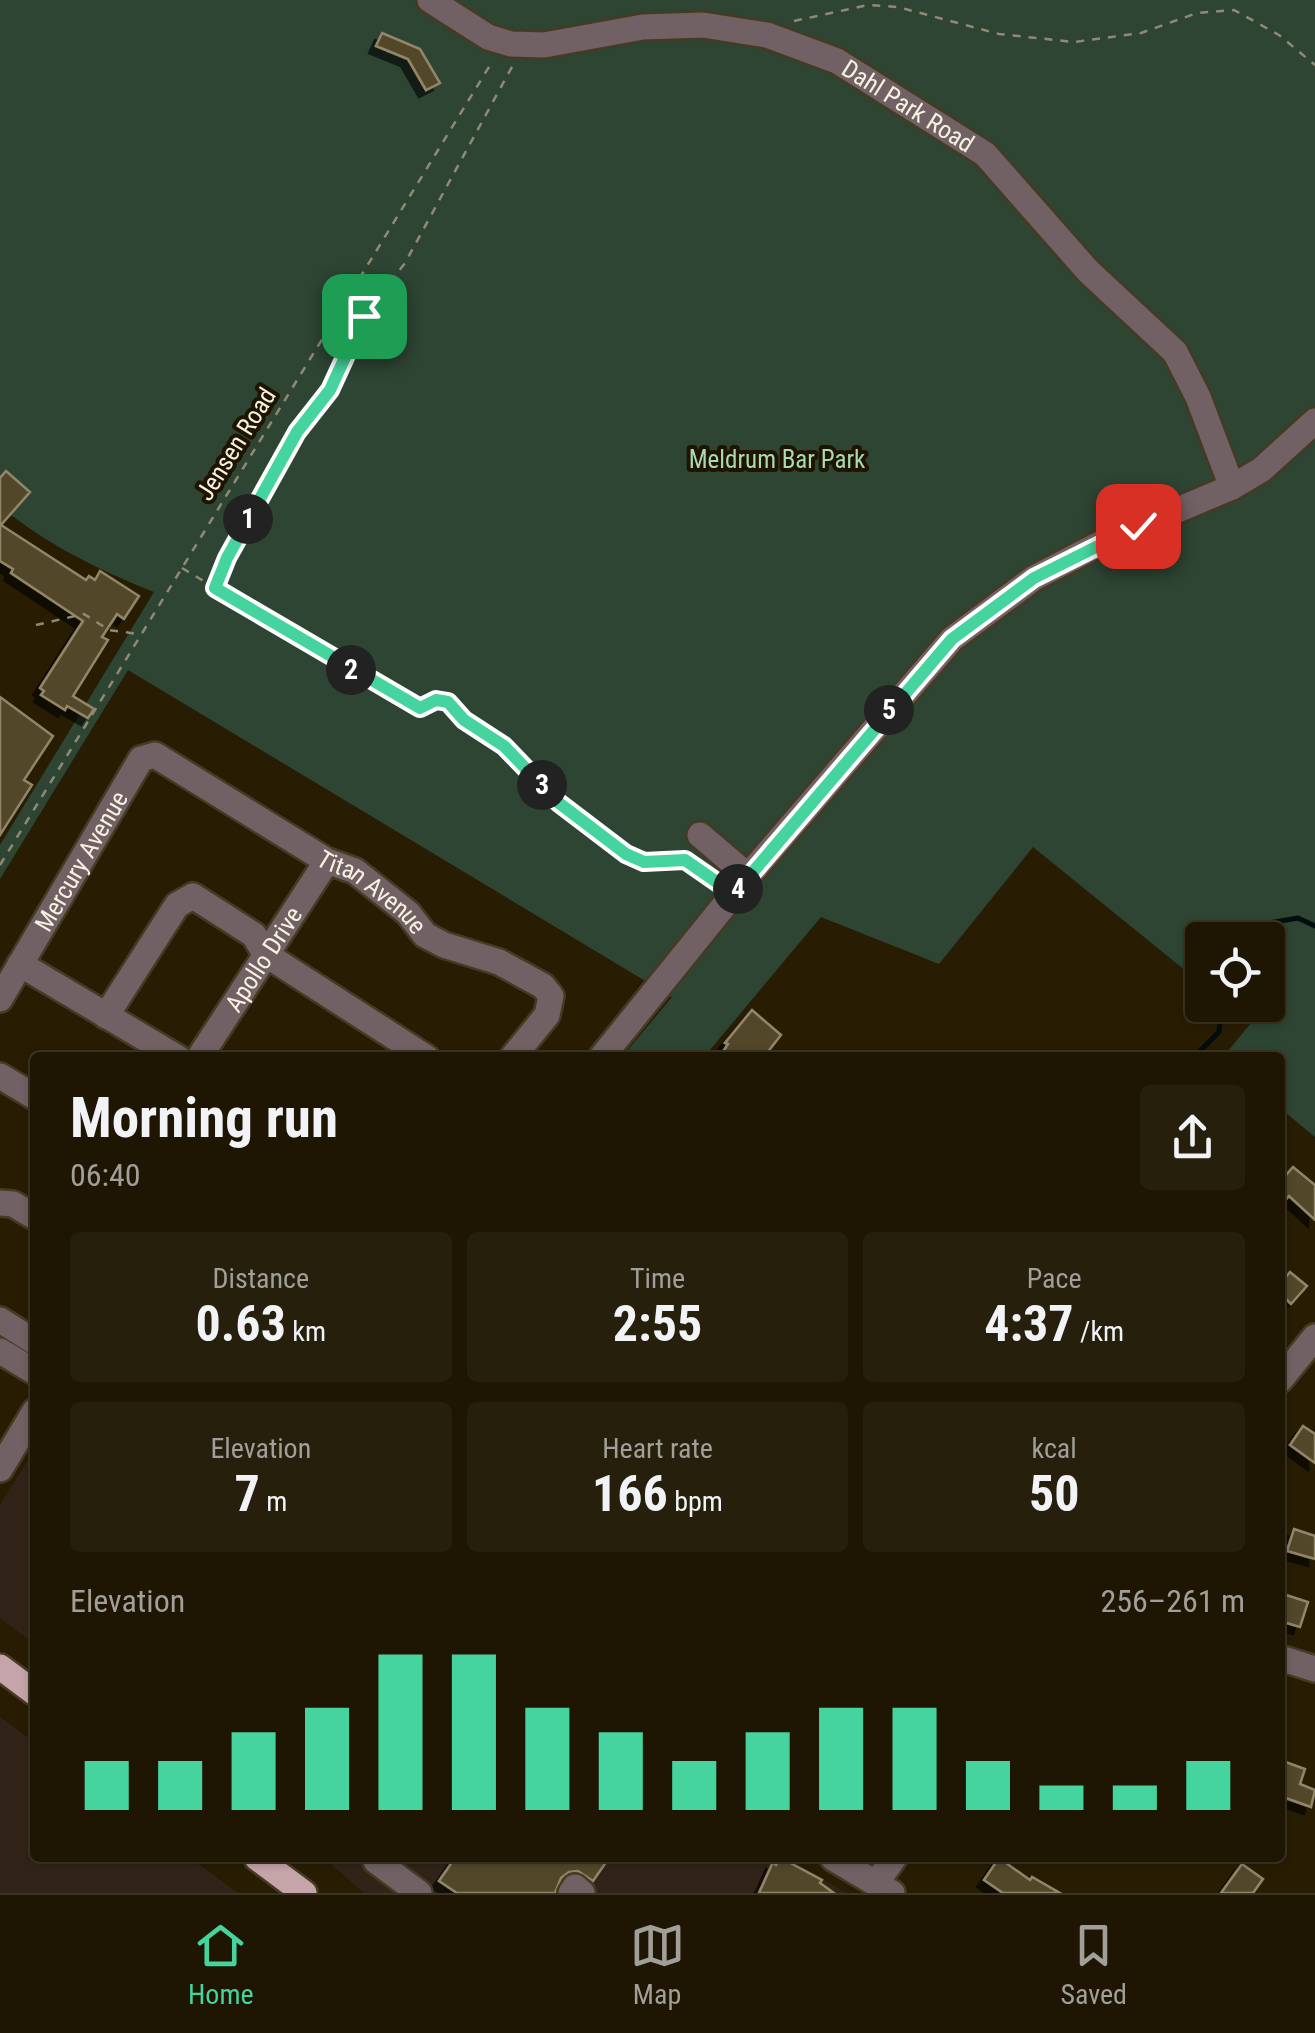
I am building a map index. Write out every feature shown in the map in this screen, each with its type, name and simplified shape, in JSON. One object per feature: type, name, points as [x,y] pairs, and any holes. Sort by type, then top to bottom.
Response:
[{"type":"main road","points":[[0,1666],[30,1689]]},
{"type":"main road","points":[[261,1862],[304,1893]]},
{"type":"street","points":[[430,0],[511,44]]},
{"type":"street","name":"Dahl Park Road","points":[[511,44],[670,24],[766,35],[837,61],[892,99],[964,138],[984,154],[1088,271],[1175,352],[1188,372],[1232,487]]},
{"type":"street","points":[[606,1052],[925,668],[970,625],[1034,578],[1064,562],[1232,487],[1280,455],[1315,421]]},
{"type":"street","name":"Titan Avenue","points":[[141,760],[154,755],[328,861],[355,872],[408,913],[425,934],[444,945],[499,962],[543,986],[551,996],[547,1015],[517,1052]]},
{"type":"street","name":"Mercury Avenue","points":[[0,999],[141,760]]},
{"type":"street","points":[[700,836],[741,885]]},
{"type":"street","name":"Apollo Drive","points":[[203,1052],[328,861]]},
{"type":"street","points":[[106,1016],[177,905],[193,896],[254,935],[265,954],[418,1052]]},
{"type":"street","points":[[20,964],[168,1052]]},
{"type":"street","points":[[0,1076],[30,1093]]},
{"type":"street","points":[[0,1203],[13,1204],[30,1214]]},
{"type":"street","points":[[0,1320],[30,1339]]},
{"type":"street","points":[[1285,1367],[1315,1337]]},
{"type":"street","points":[[0,1351],[30,1369]]},
{"type":"street","points":[[0,1469],[30,1419]]},
{"type":"street","points":[[1285,1660],[1315,1670]]},
{"type":"street","points":[[379,1862],[419,1893]]},
{"type":"street","points":[[838,1862],[870,1886],[891,1862]]},
{"type":"street","points":[[571,1893],[575,1888],[582,1893]]},
{"type":"path","points":[[766,35],[798,19],[868,5],[898,6],[999,34],[1074,42],[1140,33],[1197,13],[1234,10],[1279,36],[1315,64]]},
{"type":"path","name":"Jensen Road","points":[[0,865],[494,58],[511,44]]},
{"type":"path","points":[[215,588],[227,558],[297,432],[330,390],[364,316],[405,264],[511,44]]},
{"type":"path","points":[[180,567],[420,708],[436,700],[448,702],[464,720],[504,746],[559,803],[615,846],[644,862],[685,860],[741,885]]},
{"type":"path","points":[[36,625],[84,614],[110,630],[140,634]]},
{"type":"shaded area","points":[[30,1457],[30,1640],[0,1618],[0,1505]]},
{"type":"shaded area","points":[[0,1717],[30,1739],[30,1862],[195,1862],[238,1893],[0,1893]]},
{"type":"shaded area","points":[[329,1862],[795,1862],[846,1893],[364,1893]]},
{"type":"green space","name":"Meldrum Bar Park","points":[[0,0],[1315,0],[1315,1137],[1285,1112],[1285,1052],[1227,1052],[1250,1022],[1285,1022],[1285,922],[1185,922],[1185,970],[1033,847],[939,964],[821,917],[708,1052],[626,1052],[672,997],[128,670],[0,879],[0,845],[154,592],[113,575],[36,533],[0,506]]},
{"type":"building","points":[[382,33],[420,49],[440,83],[426,90],[408,59],[376,46]]},
{"type":"building","points":[[6,471],[30,492],[1,525],[86,580],[89,576],[95,580],[100,571],[139,596],[124,619],[117,614],[102,637],[108,640],[73,696],[94,709],[88,718],[41,695],[44,691],[40,688],[83,621],[11,573],[13,569],[0,561],[0,478]]},
{"type":"building","points":[[0,697],[53,736],[24,780],[32,785],[0,835]]},
{"type":"building","points":[[752,1010],[781,1035],[768,1052],[723,1052],[728,1044],[725,1043]]},
{"type":"building","points":[[1293,1167],[1315,1185],[1315,1220],[1289,1196],[1285,1200],[1285,1176]]},
{"type":"building","points":[[1290,1272],[1307,1286],[1291,1304],[1285,1303],[1285,1278]]},
{"type":"building","points":[[1303,1426],[1315,1434],[1315,1463],[1290,1445]]},
{"type":"building","points":[[1294,1529],[1315,1536],[1315,1559],[1287,1551]]},
{"type":"building","points":[[1285,1595],[1308,1602],[1300,1627],[1285,1622]]},
{"type":"building","points":[[1285,1762],[1305,1769],[1300,1784],[1315,1790],[1311,1807],[1285,1798]]},
{"type":"building","points":[[452,1862],[606,1862],[593,1881],[578,1871],[569,1872],[561,1878],[555,1893],[457,1893],[439,1881]]},
{"type":"building","points":[[773,1862],[776,1865],[788,1862],[822,1880],[820,1883],[834,1893],[759,1893]]},
{"type":"building","points":[[996,1862],[1005,1862],[1030,1880],[1032,1877],[1060,1893],[1003,1893],[984,1880]]},
{"type":"building","points":[[1242,1864],[1263,1879],[1253,1893],[1221,1893]]},
{"type":"waterway","points":[[1275,922],[1298,918],[1315,926]]},
{"type":"waterway","points":[[1199,1052],[1219,1032],[1220,1022]]},
{"type":"route","points":[[364,316],[330,390],[297,432],[227,558],[215,588],[420,708],[436,700],[448,702],[464,720],[504,746],[559,803],[626,854],[644,862],[685,860],[734,894],[952,639],[1034,578],[1138,526]]}]
